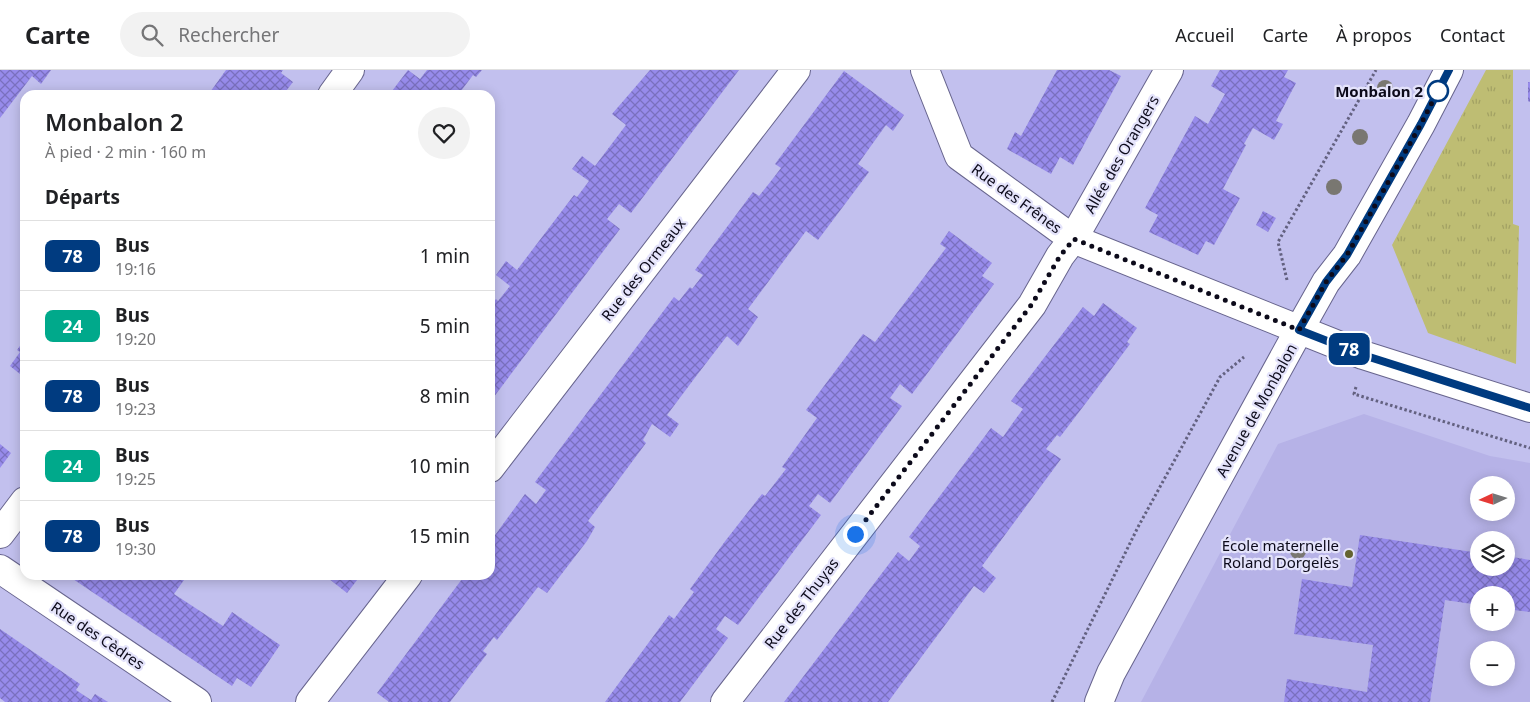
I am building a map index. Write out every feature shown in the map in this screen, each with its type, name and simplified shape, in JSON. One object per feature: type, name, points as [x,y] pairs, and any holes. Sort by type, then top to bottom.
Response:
[{"type":"street","points":[[336,90],[350,70]]},
{"type":"street","name":"Rue des Ormeaux","points":[[495,461],[796,70]]},
{"type":"street","name":"Rue des Frênes","points":[[925,70],[959,156],[1074,239],[1363,355],[1530,408]]},
{"type":"street","name":"Allée des Orangers","points":[[1074,239],[1169,70]]},
{"type":"street","name":"Avenue de Monbalon","points":[[1099,702],[1111,673],[1299,330],[1326,282],[1347,255],[1421,124],[1449,70]]},
{"type":"street","name":"Rue des Thuyas","points":[[725,702],[1032,304],[1060,256],[1074,239]]},
{"type":"street","points":[[0,534],[20,508]]},
{"type":"street","name":"Rue des Cèdres","points":[[0,569],[197,702]]},
{"type":"street","points":[[310,702],[404,580]]},
{"type":"path","points":[[1299,330],[1278,242],[1376,70]]},
{"type":"path","points":[[1052,702],[1138,527],[1220,377],[1231,366],[1247,355]]},
{"type":"shaded area","name":"École maternelle Roland Dorgelès","points":[[1364,414],[1490,456],[1530,463],[1530,702],[1141,702],[1278,444]]},
{"type":"green space","points":[[1486,70],[1513,70],[1513,224],[1519,226],[1516,364],[1428,333],[1392,245]]},
{"type":"building","points":[[0,70],[51,70],[41,84],[32,76],[0,118]]},
{"type":"building","points":[[226,70],[283,70],[281,73],[293,82],[287,90],[212,90]]},
{"type":"building","points":[[408,70],[420,79],[427,70],[482,70],[476,77],[473,75],[462,90],[393,90]]},
{"type":"building","points":[[650,70],[739,70],[631,213],[619,204],[607,219],[620,229],[495,395],[495,300],[498,301],[510,286],[496,275],[506,261],[517,270],[574,195],[577,197],[589,181],[572,169],[582,156],[595,166],[626,125],[612,114]]},
{"type":"building","points":[[1057,70],[1109,70],[1121,76],[1073,165],[1060,157],[1051,174],[1007,149],[1015,132],[1021,136]]},
{"type":"building","points":[[1220,70],[1288,70],[1284,77],[1296,83],[1276,121],[1283,124],[1274,140],[1253,128],[1223,189],[1240,198],[1214,245],[1206,241],[1198,255],[1149,232],[1158,215],[1145,208],[1195,116],[1208,124],[1225,94],[1211,86]]},
{"type":"building","points":[[844,71],[904,115],[893,131],[886,125],[858,164],[869,172],[818,240],[806,231],[748,309],[758,317],[738,346],[727,336],[667,415],[679,424],[670,437],[652,424],[643,440],[646,443],[588,521],[595,527],[587,541],[547,593],[538,587],[497,640],[494,637],[483,651],[487,654],[450,702],[389,702],[377,693],[461,580],[495,580],[495,535],[525,494],[536,504],[546,490],[535,482],[674,297],[679,301],[703,275],[695,270],[753,192],[759,196],[781,168],[775,164]]},
{"type":"building","points":[[1528,82],[1530,82],[1530,102],[1528,101]]},
{"type":"building","points":[[1263,211],[1276,218],[1268,232],[1256,225]]},
{"type":"building","points":[[949,231],[992,263],[982,276],[994,284],[912,394],[900,384],[890,398],[902,406],[830,503],[818,494],[809,506],[821,515],[738,625],[725,616],[716,629],[728,638],[680,702],[605,702],[669,615],[674,619],[694,592],[690,589],[726,540],[762,494],[765,496],[786,469],[782,467],[817,418],[806,410],[863,334],[875,342],[946,248],[940,244]]},
{"type":"building","points":[[1103,303],[1137,328],[1127,342],[1130,344],[1095,391],[1060,437],[1057,435],[1046,449],[1061,459],[982,566],[996,578],[984,593],[974,586],[888,702],[784,702],[898,552],[909,561],[920,546],[909,537],[991,428],[1003,437],[1023,409],[1011,401],[1083,307],[1094,316]]},
{"type":"building","points":[[20,352],[20,374],[10,366]]},
{"type":"building","points":[[0,444],[11,453],[0,468]]},
{"type":"building","points":[[1360,535],[1470,552],[1470,576],[1515,576],[1515,558],[1530,560],[1530,612],[1515,610],[1515,586],[1470,586],[1470,604],[1445,600],[1430,702],[1284,702],[1287,679],[1367,692],[1373,645],[1294,634],[1302,579],[1352,587]]},
{"type":"building","points":[[74,580],[184,580],[174,594],[223,626],[232,612],[280,645],[251,687],[237,678],[232,686]]},
{"type":"building","points":[[330,580],[357,580],[347,593]]},
{"type":"building","points":[[0,629],[80,684],[76,690],[91,700],[95,694],[108,702],[5,702],[0,698]]},
{"type":"bus line","name":"78","points":[[1449,70],[1421,124],[1347,255],[1326,282],[1299,330],[1363,355],[1530,408]]},
{"type":"place","name":"Monbalon 2","points":[[1438,91]]},
{"type":"place","name":"École maternelle Roland Dorgelès","points":[[1349,554]]},
{"type":"route","points":[[855,534],[1032,304],[1060,256],[1074,239],[1299,330],[1326,282],[1347,255],[1438,91]]}]
